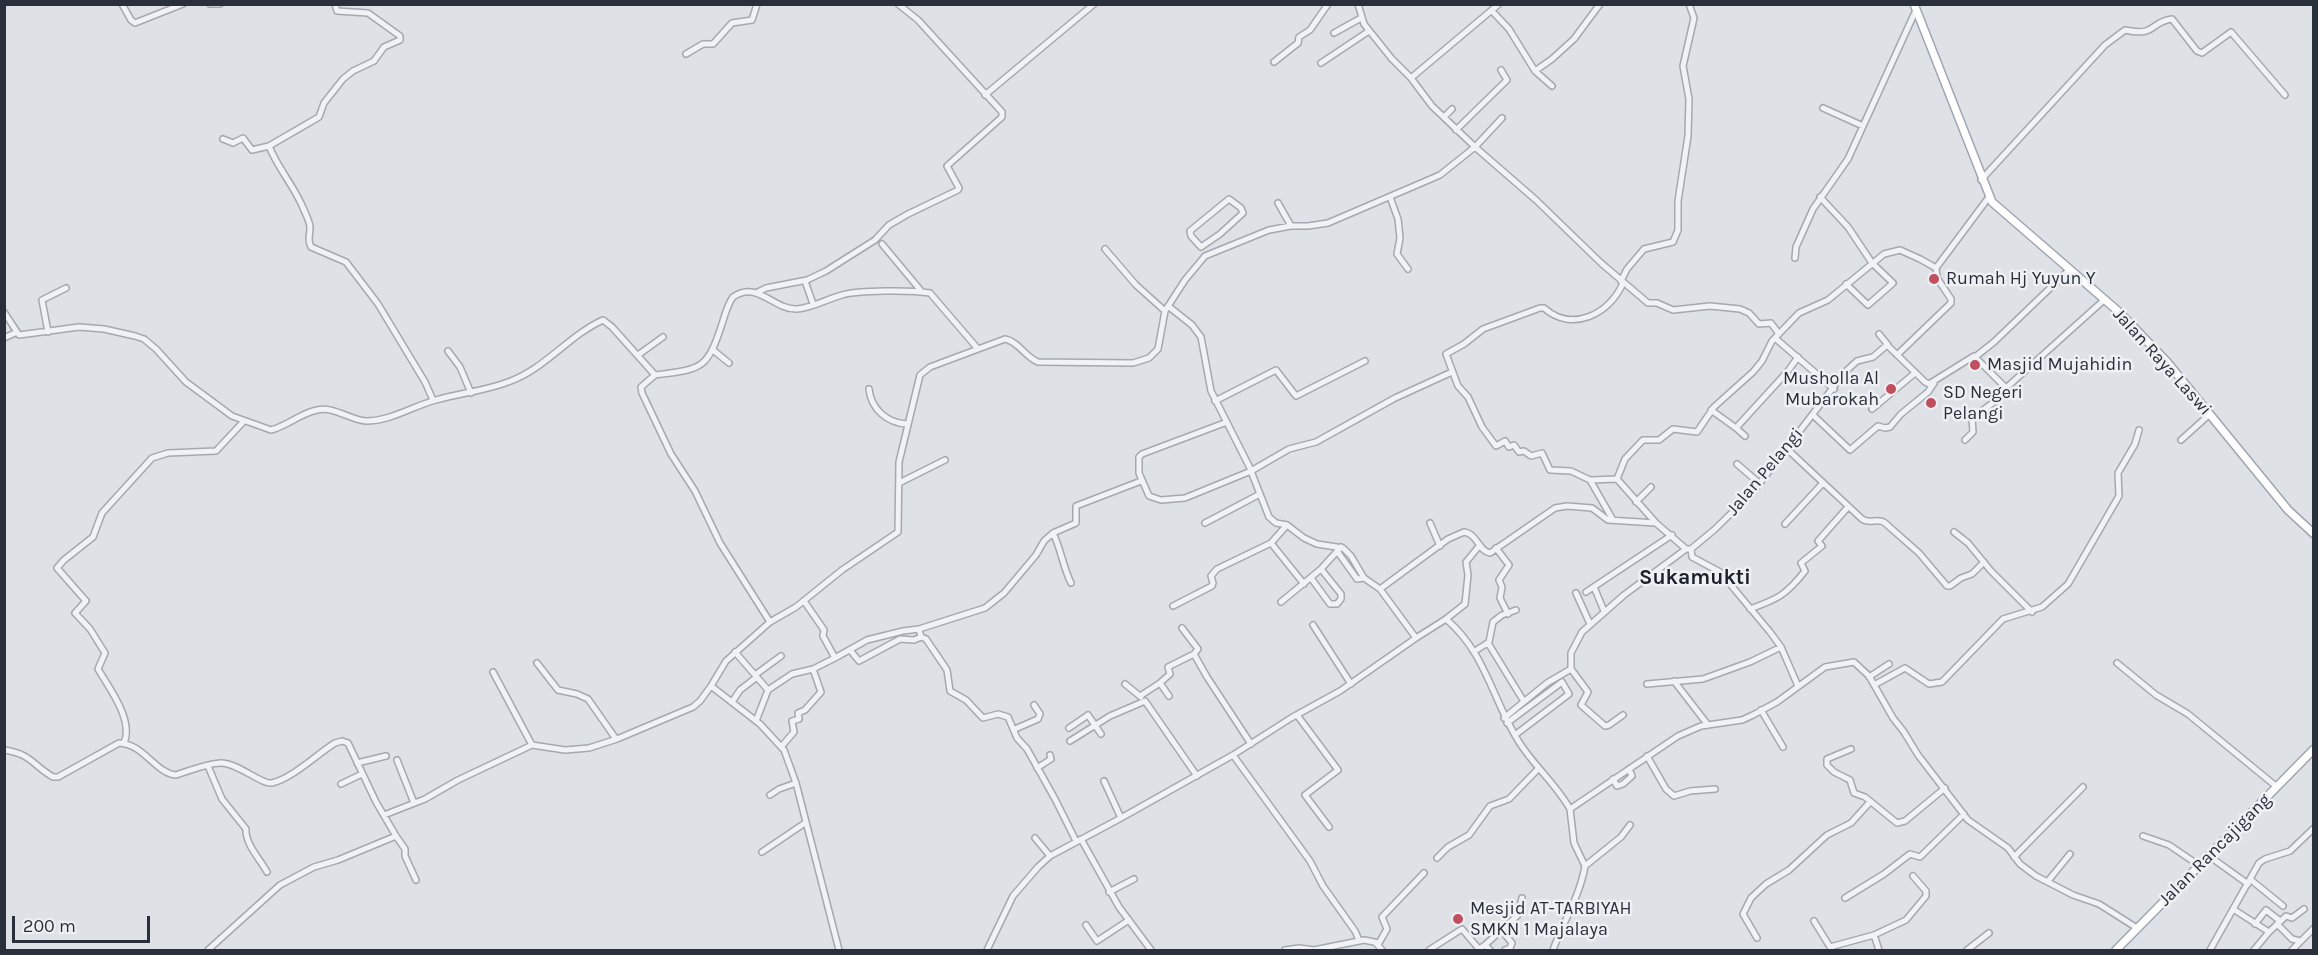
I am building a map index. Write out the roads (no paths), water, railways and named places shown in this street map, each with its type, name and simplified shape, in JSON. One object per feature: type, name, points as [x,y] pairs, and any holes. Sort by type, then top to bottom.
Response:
[{"type":"main road","name":"Jalan Raya Laswi","points":[[1915,7],[1989,197],[2006,216],[2119,312],[2167,362],[2294,517],[2313,534]]},
{"type":"main road","name":"Jalan Rancajigang","points":[[2116,951],[2313,749]]},
{"type":"street","points":[[124,5],[131,20],[135,23],[183,4]]},
{"type":"street","points":[[210,4],[220,4]]},
{"type":"street","points":[[223,139],[233,143],[243,138],[252,150],[269,146],[319,117],[324,103],[349,74],[374,61],[381,50],[400,40],[400,36],[368,13],[337,11],[335,4]]},
{"type":"street","points":[[686,54],[704,43],[712,44],[732,23],[752,20],[757,4]]},
{"type":"street","points":[[758,292],[764,288],[805,280],[845,261],[875,240],[889,225],[958,190],[947,166],[1003,115],[918,20],[898,4]]},
{"type":"street","points":[[985,95],[1094,4]]},
{"type":"street","points":[[1274,62],[1298,43],[1299,37],[1310,30],[1328,4]]},
{"type":"street","points":[[1358,4],[1361,18],[1369,31],[1411,78],[1422,95],[1456,130],[1536,200],[1622,282],[1648,303],[1657,303],[1670,310],[1710,306],[1740,309],[1749,313],[1759,324],[1771,323],[1777,336],[1834,389]]},
{"type":"street","points":[[1411,78],[1499,4]]},
{"type":"street","points":[[1534,71],[1552,59],[1574,39],[1600,4]]},
{"type":"street","points":[[1617,479],[1590,480],[1571,471],[1549,470],[1542,453],[1531,456],[1524,451],[1519,452],[1514,445],[1509,447],[1505,441],[1496,446],[1482,427],[1474,406],[1458,386],[1446,354],[1483,329],[1542,308],[1552,315],[1565,319],[1584,320],[1615,299],[1627,269],[1644,249],[1672,242],[1677,235],[1678,201],[1688,136],[1688,83],[1683,66],[1694,18],[1689,4]]},
{"type":"street","points":[[1795,258],[1796,247],[1820,197],[1837,176],[1863,126],[1915,7]]},
{"type":"street","points":[[1492,10],[1509,29],[1534,71],[1552,86]]},
{"type":"street","points":[[1334,33],[1361,18]]},
{"type":"street","points":[[1982,180],[2105,45],[2124,30],[2149,32],[2166,20],[2172,19],[2197,51],[2202,53],[2230,32],[2285,95]]},
{"type":"street","points":[[1321,63],[1369,31]]},
{"type":"street","points":[[1456,130],[1506,80],[1501,70]]},
{"type":"street","points":[[1823,108],[1863,126]]},
{"type":"street","points":[[1444,117],[1452,109]]},
{"type":"street","points":[[384,814],[414,803],[532,745],[577,750],[616,739],[700,701],[726,661],[770,622],[898,532],[899,462],[917,383],[922,372],[930,367],[1008,339],[1030,359],[1038,362],[1142,362],[1158,348],[1167,309],[1201,259],[1229,245],[1269,230],[1328,223],[1440,175],[1502,118]]},
{"type":"street","points":[[269,146],[274,158],[296,190],[310,227],[308,242],[311,247],[346,262],[378,304],[425,382],[433,400]]},
{"type":"street","points":[[1390,197],[1398,219],[1400,238],[1396,254],[1408,269]]},
{"type":"street","points":[[1820,197],[1848,227],[1872,263],[1893,284],[1869,305],[1846,284]]},
{"type":"street","points":[[1897,355],[1952,302],[1936,278],[1936,268],[1989,197]]},
{"type":"street","points":[[1226,200],[1232,200],[1243,213],[1220,234],[1201,247],[1191,236],[1190,231],[1226,200]]},
{"type":"street","points":[[1278,202],[1291,226]]},
{"type":"street","points":[[1220,234],[1229,245]]},
{"type":"street","points":[[882,244],[922,292]]},
{"type":"street","points":[[1105,249],[1136,285],[1192,325],[1201,337],[1211,391],[1251,471],[1269,517],[1276,523],[1287,525],[1304,538],[1317,544],[1339,549],[1357,579],[1364,578],[1380,589],[1416,638]]},
{"type":"street","points":[[1617,479],[1625,459],[1643,440],[1659,440],[1673,429],[1697,432],[1722,398],[1737,388],[1753,372],[1777,336],[1802,311],[1828,300],[1884,254],[1900,250],[1936,268]]},
{"type":"street","points":[[1879,334],[1915,373],[1927,383],[1934,381],[1971,356],[1975,357],[1994,342],[2069,270]]},
{"type":"street","points":[[805,280],[813,304]]},
{"type":"street","points":[[48,332],[42,300],[66,288]]},
{"type":"street","points":[[770,622],[736,569],[695,491],[671,454],[641,387],[655,375],[699,367],[706,362],[713,350],[733,297],[747,291],[758,292],[791,308],[798,309],[843,294],[859,292],[933,294],[978,349]]},
{"type":"street","points":[[1965,440],[1973,432],[1972,418],[2001,397],[2006,388],[2104,300]]},
{"type":"street","points":[[4,312],[15,333],[23,336],[79,327],[104,329],[144,339],[186,382],[232,416],[271,430],[318,410],[332,411],[365,421],[376,420],[414,409],[433,400],[471,393],[508,382],[530,373],[571,340],[603,320],[655,375]]},
{"type":"street","points":[[4,338],[15,333]]},
{"type":"street","points":[[638,356],[663,337]]},
{"type":"street","name":"Jalan Pelangi","points":[[1571,669],[1574,644],[1590,624],[1731,515],[1852,365],[1873,357],[1885,345],[1888,345]]},
{"type":"street","points":[[713,350],[729,363]]},
{"type":"street","points":[[448,351],[460,367],[471,393]]},
{"type":"street","points":[[1736,428],[1798,357]]},
{"type":"street","points":[[1975,357],[2006,388]]},
{"type":"street","points":[[1215,401],[1276,370],[1296,396],[1365,361]]},
{"type":"street","points":[[1227,422],[1146,451],[1139,457],[1141,481],[1149,496],[1154,500],[1185,498],[1251,471],[1289,449],[1316,442],[1395,398],[1452,372]]},
{"type":"street","points":[[1872,410],[1915,373]]},
{"type":"street","points":[[1813,415],[1850,450],[1878,426],[1890,427],[1901,414],[1928,392],[1934,381]]},
{"type":"street","points":[[868,389],[871,402],[882,414],[891,421],[908,424]]},
{"type":"street","points":[[1712,410],[1745,436]]},
{"type":"street","points":[[2181,440],[2210,414]]},
{"type":"street","points":[[124,743],[127,736],[123,714],[98,669],[105,653],[90,629],[75,613],[86,601],[57,568],[89,542],[96,532],[102,513],[152,458],[168,453],[216,452],[244,421]]},
{"type":"street","points":[[1874,685],[1899,669],[1905,668],[1929,684],[1942,682],[2003,619],[2032,612],[2049,604],[2070,580],[2118,496],[2120,488],[2118,473],[2135,444],[2139,430]]},
{"type":"street","points":[[1786,448],[1864,521],[1883,521],[1919,553],[1948,586],[1972,574],[1984,562]]},
{"type":"street","points":[[899,483],[945,460]]},
{"type":"street","points":[[1737,464],[1759,483]]},
{"type":"street","points":[[1617,479],[1656,523],[1688,549],[1692,557],[1716,569],[1725,577],[1781,647],[1798,686]]},
{"type":"street","points":[[1590,480],[1613,520]]},
{"type":"street","points":[[756,721],[768,690],[792,674],[813,669],[867,640],[919,629],[985,608],[1004,592],[1035,555],[1044,540],[1053,533],[1076,523],[1076,506],[1141,481]]},
{"type":"street","points":[[1785,524],[1823,483]]},
{"type":"street","points":[[1636,502],[1651,487]]},
{"type":"street","points":[[1205,523],[1260,494]]},
{"type":"street","points":[[1380,589],[1448,538],[1464,532],[1473,534],[1488,553],[1560,506],[1592,508],[1607,519],[1656,523]]},
{"type":"street","points":[[1750,609],[1773,601],[1786,593],[1805,571],[1801,563],[1822,546],[1818,541],[1848,507]]},
{"type":"street","points":[[1430,522],[1440,546]]},
{"type":"street","points":[[1173,606],[1212,586],[1211,576],[1217,568],[1271,543],[1287,525]]},
{"type":"street","points":[[1954,532],[1966,541],[2032,612]]},
{"type":"street","points":[[1053,533],[1059,545],[1065,572],[1071,583]]},
{"type":"street","points":[[1586,592],[1672,535]]},
{"type":"street","points":[[1271,543],[1304,584]]},
{"type":"street","points":[[987,951],[1013,896],[1050,856],[1197,776],[1351,684],[1465,604],[1468,574],[1466,562],[1480,545]]},
{"type":"street","points":[[1496,548],[1509,565],[1499,580],[1502,587],[1500,598],[1508,614]]},
{"type":"street","points":[[1281,602],[1321,569],[1339,549]]},
{"type":"street","points":[[1311,578],[1330,604],[1337,604],[1341,599],[1341,594],[1321,569]]},
{"type":"street","points":[[1594,587],[1604,611]]},
{"type":"street","points":[[1576,593],[1590,624]]},
{"type":"street","points":[[804,600],[824,630],[823,636],[835,658]]},
{"type":"street","points":[[1475,651],[1488,644],[1492,631],[1491,624],[1502,615],[1516,610]]},
{"type":"street","points":[[1446,619],[1464,636],[1475,651],[1515,735],[1570,809],[1574,843],[1585,866]]},
{"type":"street","points":[[1313,625],[1351,684]]},
{"type":"street","points":[[1070,741],[1142,698],[1170,674],[1168,667],[1194,654],[1198,649],[1182,628]]},
{"type":"street","points":[[919,629],[921,637]]},
{"type":"street","points":[[850,650],[859,661],[900,639],[914,640],[921,637],[927,639],[947,670],[950,691],[966,700],[983,718],[998,714],[1006,715],[1109,892],[1151,951]]},
{"type":"street","points":[[1488,644],[1523,700]]},
{"type":"street","points":[[1647,684],[1703,679],[1750,663],[1781,647]]},
{"type":"street","points":[[735,652],[768,690]]},
{"type":"street","points":[[1194,654],[1251,744]]},
{"type":"street","points":[[732,702],[740,690],[781,656]]},
{"type":"street","points":[[1570,809],[1678,736],[1708,725],[1742,720],[1798,686],[1825,666],[1854,662],[1869,677],[1918,754],[1964,814],[1976,826],[2008,848],[2025,869],[2073,896],[2099,904],[2137,928]]},
{"type":"street","points":[[537,663],[558,690],[577,693],[588,699],[616,739]]},
{"type":"street","points":[[2117,663],[2156,695],[2188,714],[2277,787]]},
{"type":"street","points":[[1869,677],[1889,664]]},
{"type":"street","points":[[781,747],[794,732],[792,722],[799,719],[798,713],[805,710],[821,693],[813,669]]},
{"type":"street","points":[[1506,720],[1523,700],[1571,669],[1588,692],[1581,705],[1600,723],[1609,725],[1623,715]]},
{"type":"street","points":[[494,672],[532,745]]},
{"type":"street","points":[[1674,681],[1708,725]]},
{"type":"street","points":[[1506,720],[1562,682],[1569,694],[1515,735]]},
{"type":"street","points":[[1160,683],[1169,696]]},
{"type":"street","points":[[1125,684],[1142,698],[1197,776]]},
{"type":"street","points":[[711,686],[756,721],[781,747],[796,783],[839,951]]},
{"type":"street","points":[[1536,700],[1544,712]]},
{"type":"street","points":[[1015,729],[1038,719],[1040,714],[1034,705]]},
{"type":"street","points":[[1761,710],[1783,747]]},
{"type":"street","points":[[1069,729],[1086,715],[1101,734]]},
{"type":"street","points":[[1297,715],[1338,770],[1305,795],[1329,827]]},
{"type":"street","points":[[4,750],[32,759],[53,777],[58,777],[119,743],[124,743],[145,754],[169,774],[176,775],[220,763],[249,772],[264,783],[273,783],[297,770],[327,748],[342,741],[350,747],[362,774],[405,849],[405,856],[416,880]]},
{"type":"street","points":[[1851,749],[1827,759],[1826,764],[1834,772],[1850,780],[1854,793],[1863,795],[1895,822],[1901,824],[1945,788]]},
{"type":"street","points":[[1037,768],[1051,759],[1050,755]]},
{"type":"street","points":[[1233,755],[1310,861],[1323,886],[1359,940]]},
{"type":"street","points":[[357,763],[386,756]]},
{"type":"street","points":[[1647,756],[1666,789],[1674,796],[1690,791],[1714,789]]},
{"type":"street","points":[[397,760],[414,803]]},
{"type":"street","points":[[208,766],[222,799],[246,829],[245,836],[267,872]]},
{"type":"street","points":[[1437,858],[1469,835],[1490,806],[1509,799],[1538,768]]},
{"type":"street","points":[[1613,779],[1617,786],[1623,784],[1632,776],[1629,769]]},
{"type":"street","points":[[341,784],[362,774]]},
{"type":"street","points":[[1104,781],[1122,818]]},
{"type":"street","points":[[770,795],[796,783]]},
{"type":"street","points":[[2014,857],[2040,832],[2047,821],[2061,812],[2083,787]]},
{"type":"street","points":[[1757,938],[1743,914],[1751,898],[1774,877],[1789,870],[1827,835],[1851,823],[1870,802]]},
{"type":"street","points":[[1845,897],[1884,874],[1910,854],[1920,857],[1964,814]]},
{"type":"street","points":[[762,852],[805,823]]},
{"type":"street","points":[[1553,951],[1562,924],[1580,888],[1585,866],[1621,837],[1630,825]]},
{"type":"street","points":[[2210,951],[2247,881],[2261,861],[2290,851],[2313,828]]},
{"type":"street","points":[[208,951],[280,885],[314,867],[396,836]]},
{"type":"street","points":[[2143,836],[2169,845],[2199,866]]},
{"type":"street","points":[[1035,838],[1050,856]]},
{"type":"street","points":[[2048,881],[2070,854]]},
{"type":"street","points":[[2209,856],[2283,906]]},
{"type":"street","points":[[1376,943],[1382,940],[1387,929],[1382,917],[1424,873]]},
{"type":"street","points":[[1814,921],[1830,947],[1892,928],[1905,920],[1925,898],[1926,891],[1913,876]]},
{"type":"street","points":[[1109,892],[1134,879]]},
{"type":"street","points":[[1429,951],[1462,929],[1479,949],[1520,912],[1522,898]]},
{"type":"street","points":[[2233,909],[2269,932]]},
{"type":"street","points":[[2254,951],[2286,916],[2292,918],[2304,909]]},
{"type":"street","points":[[2255,924],[2266,910],[2292,939],[2300,941]]},
{"type":"street","points":[[1086,925],[1097,941],[1129,920]]},
{"type":"street","points":[[2292,951],[2313,928]]},
{"type":"street","points":[[1501,930],[1512,943],[1505,951]]},
{"type":"street","points":[[1966,951],[1989,933]]},
{"type":"street","points":[[1874,934],[1880,951]]},
{"type":"street","points":[[1285,951],[1293,948],[1314,950],[1359,940],[1376,943],[1382,951]]},
{"type":"street","points":[[1485,945],[1490,951]]},
{"type":"place","name":"Rumah Hj Yuyun Y","points":[[1934,279]]},
{"type":"place","name":"Masjid Mujahidin","points":[[1975,365]]},
{"type":"place","name":"Musholla Al Mubarokah","points":[[1891,389]]},
{"type":"place","name":"SD Negeri Pelangi","points":[[1931,403]]},
{"type":"place","name":"Mesjid AT-TARBIYAH SMKN 1 Majalaya","points":[[1458,919]]},
{"type":"district","name":"Sukamukti","points":[[1695,578]]}]
